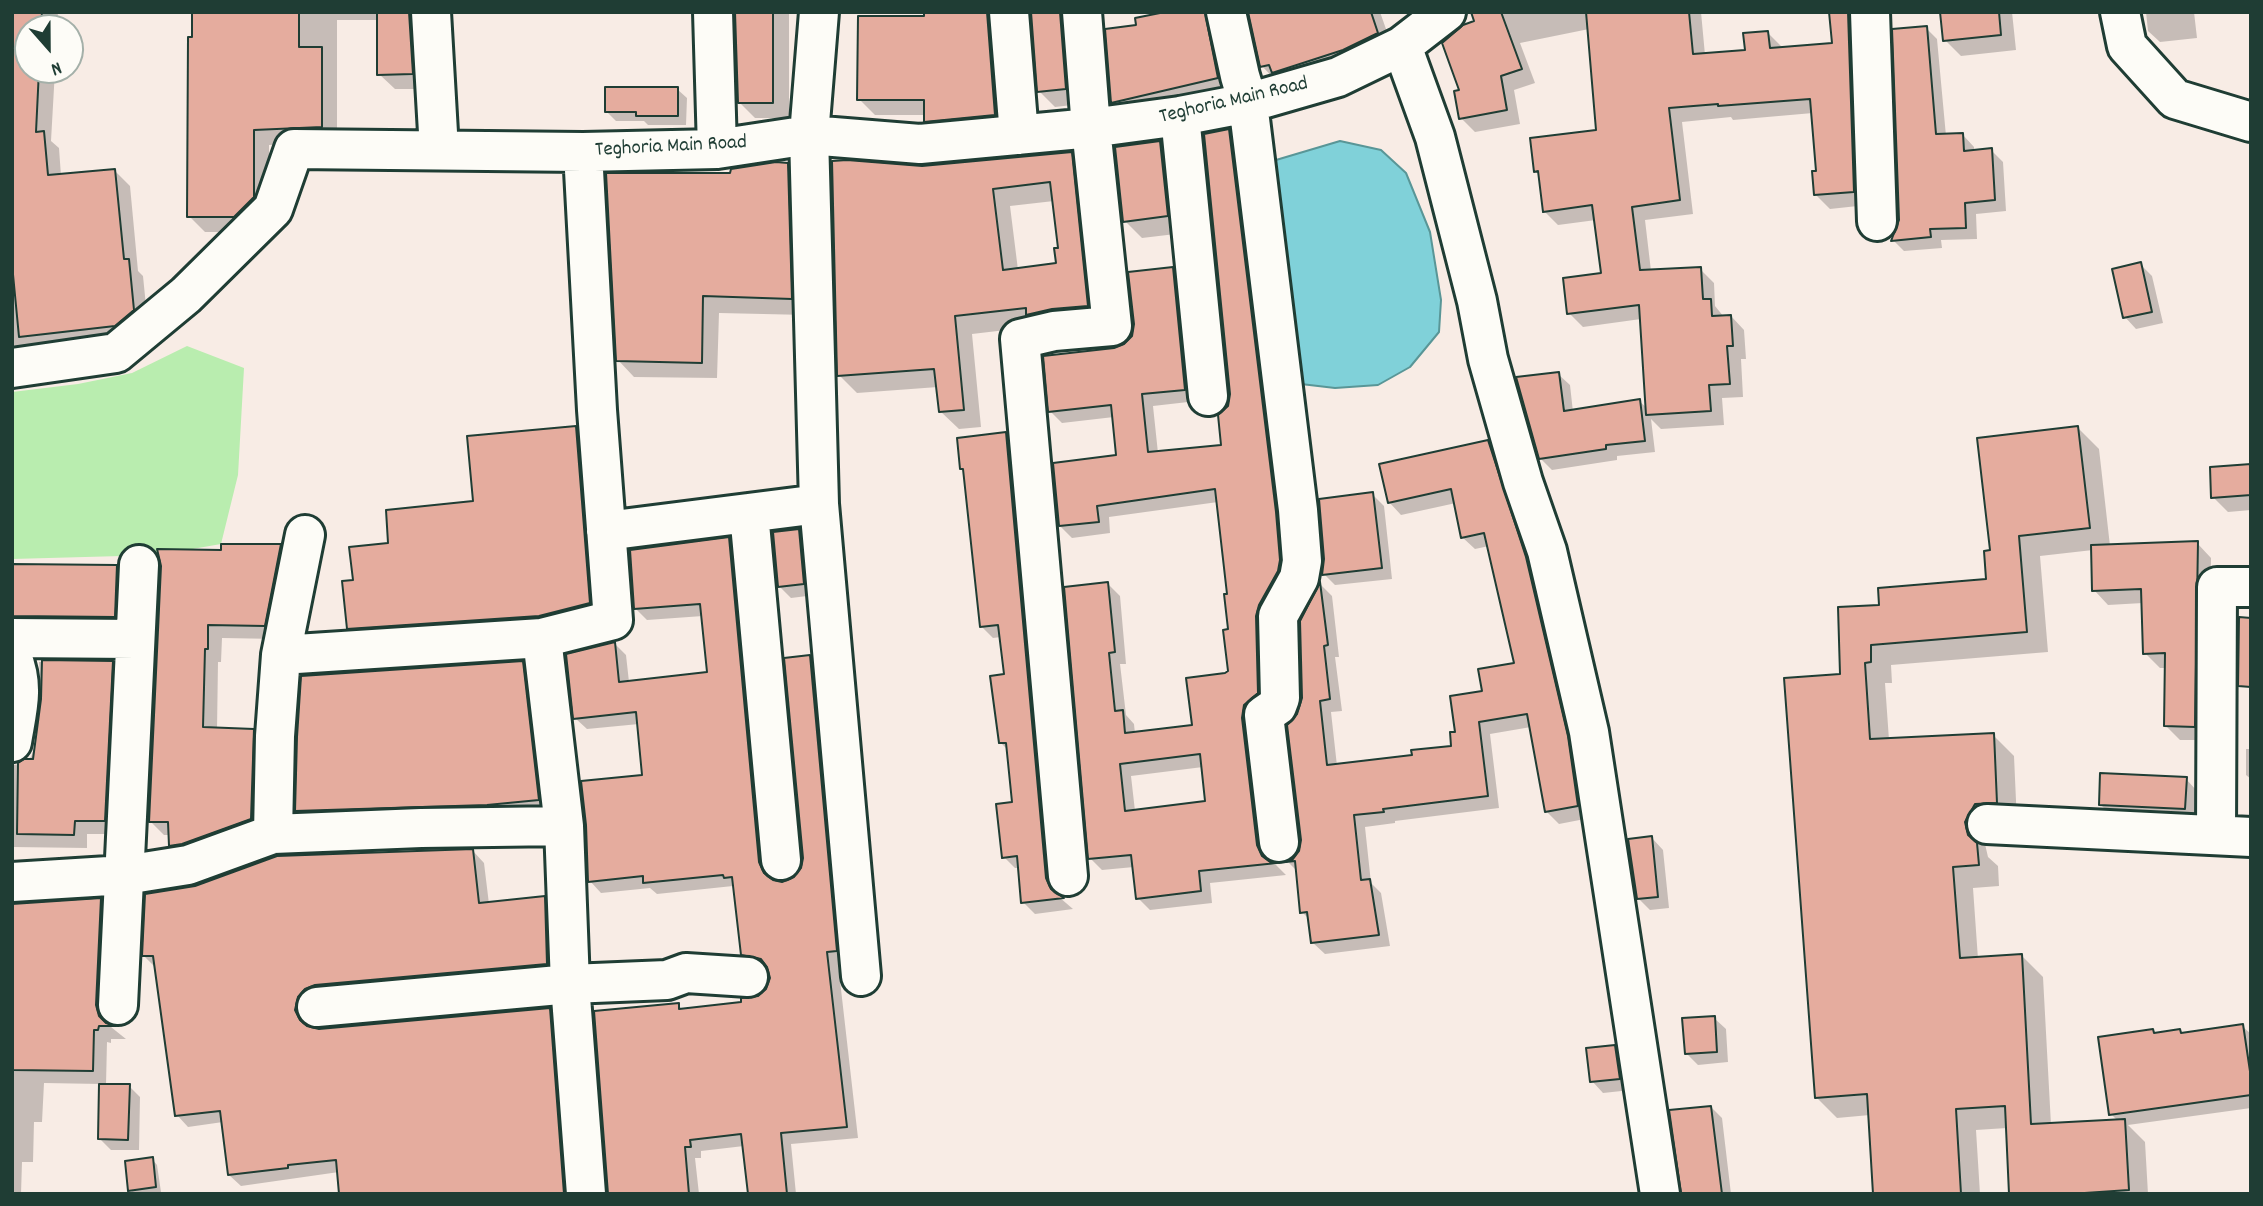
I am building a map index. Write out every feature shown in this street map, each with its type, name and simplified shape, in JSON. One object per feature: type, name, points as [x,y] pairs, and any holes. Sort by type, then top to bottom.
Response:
[{"type":"street","points":[[430,12],[439,150]]},
{"type":"street","points":[[713,12],[717,149]]},
{"type":"street","points":[[819,12],[809,135],[819,504],[861,976]]},
{"type":"street","points":[[1009,12],[1019,135]]},
{"type":"street","points":[[1068,876],[1020,339],[1054,331],[1112,326],[1082,12]]},
{"type":"street","points":[[1226,12],[1248,103],[1295,483],[1302,561],[1299,578],[1278,616],[1280,698],[1277,706],[1264,715],[1279,842]]},
{"type":"street","name":"Teghoria Main Road","points":[[12,368],[116,353],[186,295],[273,209],[294,149],[583,152],[717,149],[809,135],[920,144],[1091,128],[1180,116],[1248,103],[1338,77],[1402,47],[1446,12]]},
{"type":"street","points":[[1870,12],[1877,221]]},
{"type":"street","points":[[2120,12],[2127,46],[2175,99],[2251,122]]},
{"type":"street","points":[[1402,47],[1435,137],[1477,300],[1488,359],[1523,482],[1547,551],[1589,732],[1660,1194]]},
{"type":"street","points":[[1180,116],[1208,396]]},
{"type":"street","points":[[281,655],[542,638],[613,620],[583,152]]},
{"type":"street","points":[[606,531],[819,504]]},
{"type":"street","points":[[749,513],[780,860]]},
{"type":"street","points":[[272,834],[281,655],[305,535]]},
{"type":"street","points":[[118,1005],[139,565]]},
{"type":"street","points":[[1987,824],[2233,836],[2217,587],[2251,587]]},
{"type":"street","points":[[12,638],[135,639]]},
{"type":"street","points":[[542,638],[564,826],[570,984],[586,1194]]},
{"type":"street","points":[[12,656],[20,675],[20,695],[12,742]]},
{"type":"street","points":[[12,882],[125,874],[188,865],[272,834],[564,826]]},
{"type":"street","points":[[317,1007],[570,984],[667,980],[686,973],[748,976]]},
{"type":"green space","points":[[187,346],[244,368],[238,475],[221,544],[158,555],[12,559],[12,392],[78,384],[132,373]]},
{"type":"water","points":[[1340,141],[1381,150],[1406,173],[1430,232],[1441,300],[1439,332],[1410,367],[1378,385],[1335,388],[1301,384],[1267,199],[1276,160]]},
{"type":"building","points":[[12,12],[42,13],[14,14],[14,84],[38,84],[36,132],[44,131],[48,175],[115,169],[124,259],[129,259],[134,310],[115,326],[19,337],[12,264]]},
{"type":"building","points":[[192,12],[299,12],[299,47],[322,47],[322,127],[254,130],[254,197],[234,217],[187,217],[188,37],[192,37]]},
{"type":"building","points":[[377,12],[409,12],[413,74],[377,75]]},
{"type":"building","points":[[735,12],[773,12],[773,103],[738,103]]},
{"type":"building","points":[[924,12],[987,12],[995,115],[924,122],[924,100],[857,100],[858,16],[924,16]]},
{"type":"building","points":[[1031,12],[1060,12],[1066,89],[1037,92]]},
{"type":"building","points":[[1165,12],[1205,12],[1218,78],[1111,103],[1105,29],[1136,25],[1135,18]]},
{"type":"building","points":[[1248,12],[1371,12],[1378,33],[1343,50],[1272,73],[1269,65],[1260,67]]},
{"type":"building","points":[[1471,12],[1501,12],[1522,69],[1501,76],[1507,110],[1459,119],[1454,91],[1459,90],[1442,43],[1463,25],[1474,21]]},
{"type":"building","points":[[1586,12],[1689,12],[1693,54],[1745,50],[1743,33],[1768,31],[1770,48],[1832,43],[1829,12],[1848,12],[1854,192],[1814,195],[1812,171],[1816,171],[1810,99],[1718,104],[1669,108],[1680,200],[1632,207],[1640,270],[1701,267],[1703,299],[1711,299],[1712,316],[1731,315],[1733,346],[1727,346],[1730,384],[1709,385],[1711,411],[1646,415],[1639,305],[1567,314],[1563,278],[1601,273],[1592,205],[1543,212],[1538,171],[1534,172],[1530,138],[1596,130]]},
{"type":"building","points":[[1940,12],[1999,12],[2001,35],[1943,41]]},
{"type":"building","points":[[1927,26],[1936,134],[1963,133],[1964,151],[1992,148],[1995,200],[1965,203],[1966,228],[1930,229],[1931,237],[1891,241],[1899,220],[1892,29]]},
{"type":"building","points":[[605,87],[678,87],[678,116],[636,116],[636,112],[605,112]]},
{"type":"building","points":[[1229,129],[1276,512],[1280,560],[1278,571],[1259,605],[1256,616],[1258,693],[1244,705],[1242,718],[1257,845],[1262,856],[1277,863],[1199,871],[1201,891],[1136,899],[1131,855],[1088,859],[1064,587],[1108,582],[1115,652],[1109,653],[1115,711],[1123,710],[1125,733],[1192,725],[1186,678],[1228,671],[1223,630],[1228,629],[1224,594],[1227,594],[1215,489],[1097,506],[1099,522],[1059,526],[1053,463],[1116,455],[1111,405],[1048,412],[1043,356],[1114,348],[1124,344],[1132,336],[1134,324],[1128,272],[1173,267],[1185,390],[1142,394],[1148,452],[1221,445],[1218,415],[1228,406],[1230,394],[1204,134]],"holes":[[[1200,754],[1205,801],[1125,811],[1120,764]]]},
{"type":"building","points":[[1160,141],[1168,216],[1123,222],[1115,147]]},
{"type":"building","points":[[1072,152],[1088,306],[1052,309],[1026,315],[1026,308],[955,316],[964,410],[939,412],[934,369],[837,376],[832,161],[922,166]],"holes":[[[1050,182],[1058,248],[1054,248],[1056,263],[1003,270],[993,189]]]},
{"type":"building","points":[[776,162],[788,163],[792,299],[703,296],[702,363],[616,361],[606,173],[730,173],[731,169]]},
{"type":"building","points":[[2141,262],[2152,312],[2123,318],[2112,269]]},
{"type":"building","points":[[1559,372],[1564,411],[1640,399],[1645,441],[1606,445],[1606,449],[1539,459],[1516,377]]},
{"type":"building","points":[[576,426],[590,603],[539,616],[347,629],[342,581],[353,580],[349,547],[388,543],[386,510],[473,501],[467,436]]},
{"type":"building","points":[[2078,426],[2090,528],[2019,536],[2027,632],[1871,645],[1871,662],[1865,663],[1870,739],[1994,733],[1997,803],[1975,804],[1965,822],[1968,835],[1977,843],[1979,865],[1953,867],[1960,958],[2022,954],[2031,1124],[2125,1119],[2129,1190],[2009,1194],[2005,1106],[1956,1109],[1961,1194],[1873,1194],[1867,1094],[1815,1098],[1784,678],[1840,674],[1838,607],[1879,605],[1878,588],[1986,579],[1984,551],[1990,550],[1977,438]]},
{"type":"building","points":[[1006,432],[1046,878],[1051,889],[1064,898],[1021,903],[1017,856],[1002,858],[996,804],[1012,802],[1006,743],[999,743],[990,676],[1004,674],[998,625],[980,627],[963,469],[960,469],[957,438]]},
{"type":"building","points":[[1488,440],[1526,557],[1568,736],[1578,806],[1545,812],[1527,714],[1479,722],[1488,796],[1354,815],[1361,880],[1370,879],[1379,935],[1311,943],[1307,912],[1300,913],[1295,861],[1286,862],[1293,859],[1299,851],[1301,840],[1287,725],[1297,714],[1302,698],[1300,621],[1320,582],[1328,645],[1324,646],[1330,699],[1320,701],[1327,765],[1412,755],[1411,750],[1451,746],[1450,732],[1455,732],[1450,696],[1482,691],[1478,669],[1514,663],[1484,533],[1461,538],[1451,489],[1388,503],[1379,464]]},
{"type":"building","points":[[2251,464],[2251,495],[2211,498],[2210,467]]},
{"type":"building","points":[[1373,492],[1382,568],[1322,575],[1324,559],[1319,499]]},
{"type":"building","points":[[799,529],[804,584],[778,587],[773,532]]},
{"type":"building","points":[[729,537],[759,862],[764,873],[773,880],[782,882],[794,877],[801,868],[803,858],[784,658],[810,655],[837,951],[827,952],[847,1127],[781,1133],[787,1194],[748,1194],[741,1134],[690,1140],[691,1147],[685,1147],[689,1194],[608,1194],[594,1011],[679,1003],[679,1009],[741,1002],[741,998],[758,996],[766,989],[770,978],[761,959],[741,955],[732,877],[724,878],[723,875],[643,883],[643,876],[588,882],[581,781],[642,775],[636,712],[573,719],[566,654],[615,642],[619,682],[707,672],[700,604],[634,609],[630,550]]},
{"type":"building","points":[[2198,541],[2195,727],[2164,726],[2165,653],[2143,654],[2141,589],[2092,591],[2091,545]]},
{"type":"building","points":[[221,544],[281,544],[265,626],[208,625],[208,649],[205,649],[203,727],[254,729],[251,819],[182,844],[169,846],[168,822],[149,822],[161,566],[157,549],[221,550]]},
{"type":"building","points":[[12,564],[117,565],[115,617],[12,616]]},
{"type":"building","points":[[2239,617],[2251,618],[2251,687],[2238,686]]},
{"type":"building","points":[[42,660],[113,661],[105,821],[75,821],[74,835],[17,834],[18,763],[24,759],[33,759],[41,699]]},
{"type":"building","points":[[523,661],[539,800],[487,805],[295,811],[301,676]]},
{"type":"building","points":[[2100,773],[2187,777],[2185,809],[2099,805]]},
{"type":"building","points":[[1652,836],[1658,897],[1637,899],[1628,839]]},
{"type":"building","points":[[473,849],[479,903],[545,896],[547,964],[315,985],[305,989],[298,997],[295,1010],[307,1026],[319,1029],[550,1008],[564,1194],[339,1194],[336,1160],[228,1175],[220,1111],[175,1116],[153,956],[142,956],[145,894],[195,886],[277,856]]},
{"type":"building","points":[[101,898],[96,1005],[99,1016],[106,1023],[116,1026],[99,1026],[98,1030],[94,1030],[93,1071],[12,1070],[12,904]]},
{"type":"building","points":[[1715,1016],[1717,1052],[1685,1054],[1682,1018]]},
{"type":"building","points":[[2243,1024],[2251,1095],[2109,1115],[2098,1037],[2153,1029],[2154,1033],[2180,1029],[2181,1033]]},
{"type":"building","points":[[1615,1045],[1620,1079],[1590,1082],[1586,1048]]},
{"type":"building","points":[[99,1084],[130,1084],[128,1140],[98,1139]]},
{"type":"building","points":[[1711,1106],[1722,1194],[1681,1194],[1669,1110]]},
{"type":"building","points":[[153,1157],[156,1187],[128,1191],[125,1161]]}]
